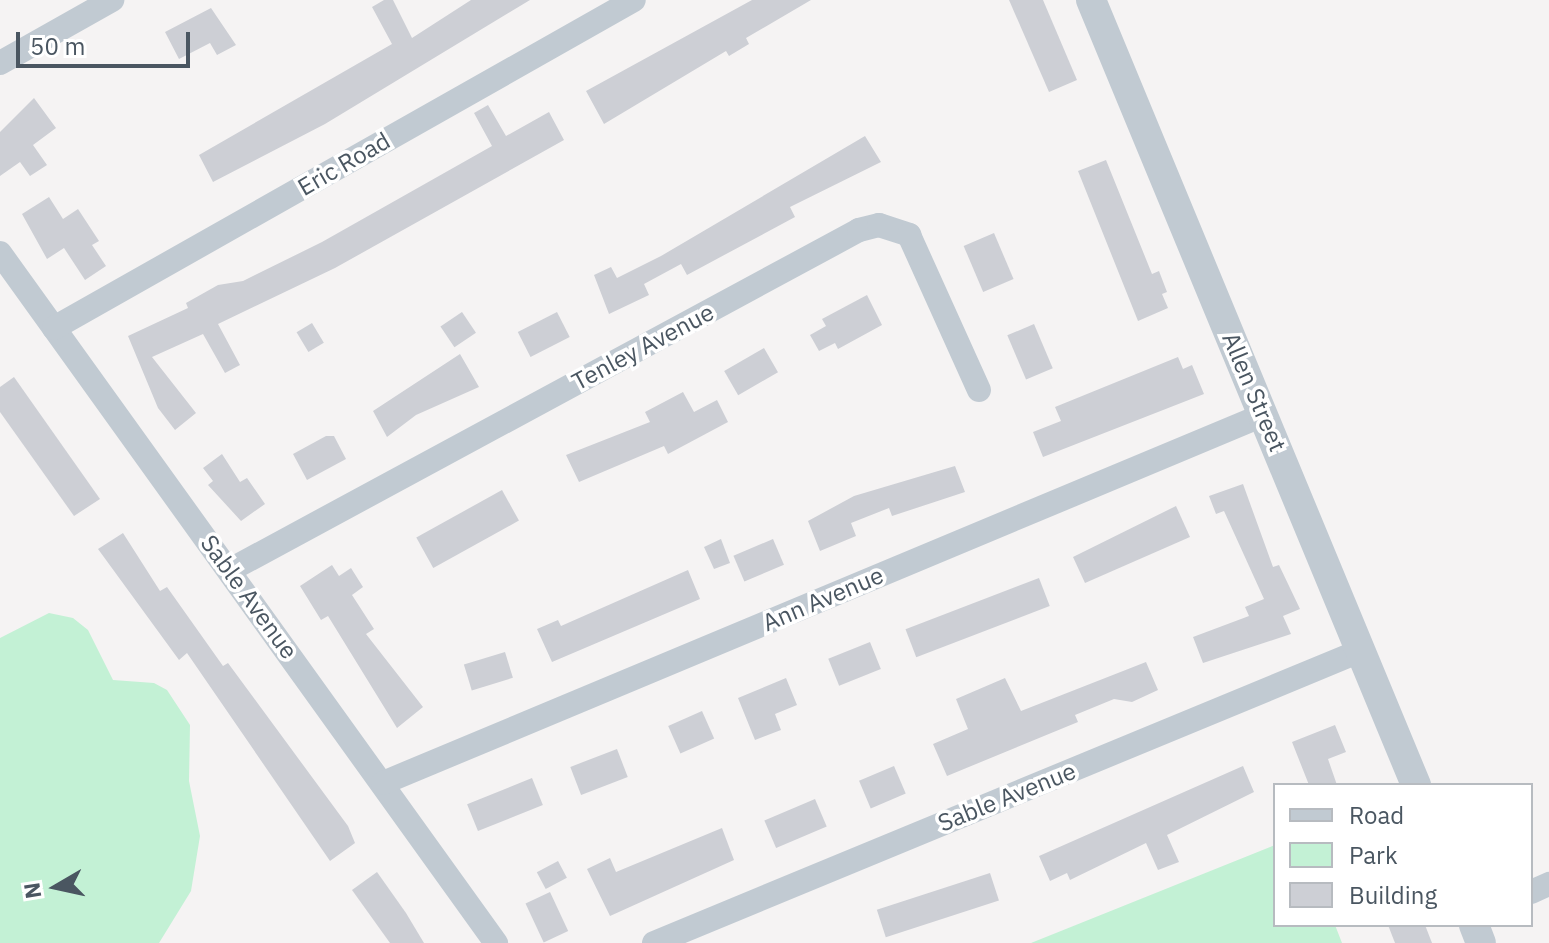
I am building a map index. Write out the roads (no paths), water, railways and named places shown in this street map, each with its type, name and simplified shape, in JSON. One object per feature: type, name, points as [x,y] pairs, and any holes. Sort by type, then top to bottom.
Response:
[{"type":"street","points":[[0,63],[112,0]]},
{"type":"street","name":"Eric Road","points":[[54,328],[634,0]]},
{"type":"street","name":"Allen Street","points":[[1091,0],[1415,783]]},
{"type":"street","name":"Tenley Avenue","points":[[230,570],[869,228],[888,225],[909,235],[979,390]]},
{"type":"street","name":"Sable Avenue","points":[[0,253],[496,943]]},
{"type":"street","name":"Ann Avenue","points":[[383,783],[1263,415]]},
{"type":"street","name":"Sable Avenue","points":[[654,943],[1360,651]]}]
